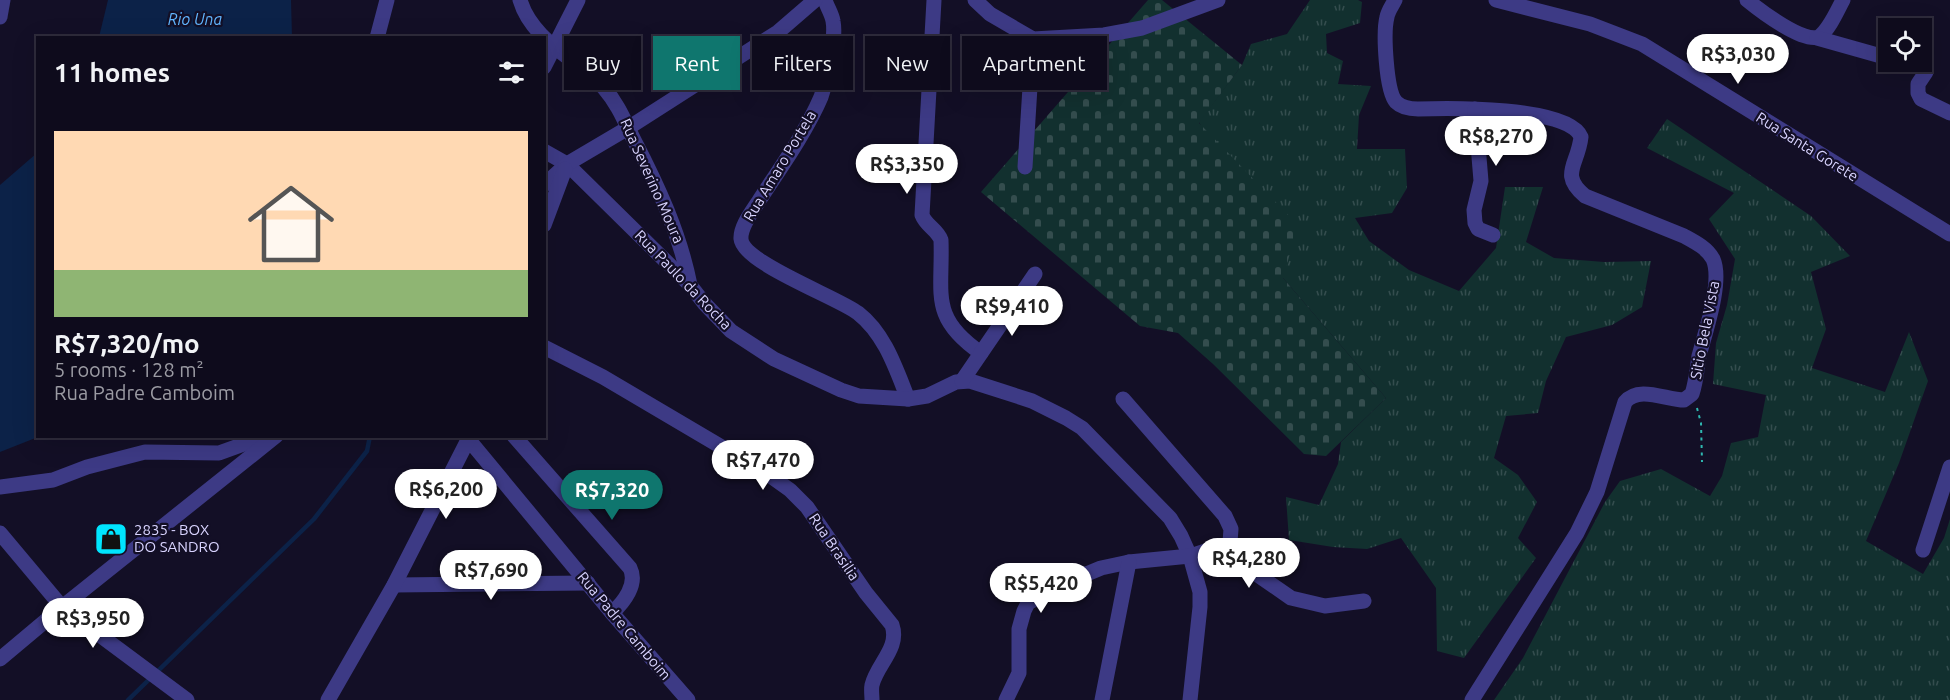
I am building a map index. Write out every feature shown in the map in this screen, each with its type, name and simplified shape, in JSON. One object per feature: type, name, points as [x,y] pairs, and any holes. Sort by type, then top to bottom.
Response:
[{"type":"street","points":[[0,17],[3,0]]},
{"type":"street","points":[[378,36],[387,0]]},
{"type":"street","name":"Rua Severino Moura","points":[[520,0],[537,30],[543,36]]},
{"type":"street","points":[[546,63],[578,0]]},
{"type":"street","points":[[546,183],[567,164],[628,128],[778,32],[815,0]]},
{"type":"street","name":"Rua Amaro Portela","points":[[825,0],[833,21],[833,38],[821,96],[752,212],[741,240],[748,251],[759,259],[865,319],[887,349],[908,399]]},
{"type":"street","points":[[934,0],[922,215],[925,223],[938,233],[941,240],[940,290],[950,326],[966,343],[981,353]]},
{"type":"street","points":[[975,0],[990,14],[1028,36]]},
{"type":"street","points":[[1084,36],[1113,33],[1168,20],[1218,0]]},
{"type":"street","name":"Sitio Bela Vista","points":[[1395,0],[1386,18],[1386,28],[1388,79],[1393,98],[1397,103],[1409,109],[1418,110],[1514,111],[1573,126],[1581,137],[1571,177],[1575,187],[1585,196],[1684,236],[1708,252],[1715,265],[1714,298],[1707,320],[1692,393],[1688,399],[1680,400],[1639,393],[1630,396],[1625,402],[1597,492],[1577,533],[1472,700]]},
{"type":"street","name":"Rua Santa Gorete","points":[[1496,0],[1590,24],[1642,44],[1950,234]]},
{"type":"street","points":[[1746,0],[1805,36],[1878,55]]},
{"type":"street","points":[[1816,38],[1824,31],[1843,0]]},
{"type":"street","name":"Rua Severino Moura","points":[[546,38],[603,87],[618,106],[668,212],[685,261],[690,285]]},
{"type":"street","points":[[1925,72],[1917,88],[1919,96],[1950,113]]},
{"type":"street","points":[[1025,167],[1030,90]]},
{"type":"street","points":[[1475,109],[1481,181],[1474,210],[1475,224],[1478,229],[1493,235]]},
{"type":"street","name":"Rua Paulo da Rocha","points":[[546,152],[567,164],[690,285],[731,331],[774,359],[859,396],[908,399],[927,396],[962,381]]},
{"type":"street","points":[[546,220],[567,164]]},
{"type":"street","points":[[962,381],[1035,274]]},
{"type":"street","name":"Rua Brasilia","points":[[546,348],[603,376],[769,475],[790,490],[807,507],[866,593],[892,625],[893,642],[872,685],[872,700]]},
{"type":"street","points":[[962,381],[970,381],[1032,401],[1053,410],[1082,428],[1170,518],[1190,556],[1200,592],[1190,700]]},
{"type":"street","points":[[1123,399],[1226,516],[1231,529],[1229,555]]},
{"type":"street","points":[[0,487],[53,480],[87,467],[146,452],[219,453],[260,438]]},
{"type":"street","points":[[0,659],[273,438]]},
{"type":"street","points":[[328,700],[394,585],[470,438]]},
{"type":"street","name":"Rua Padre Camboim","points":[[470,438],[612,613],[688,700]]},
{"type":"street","points":[[516,438],[630,568],[632,584],[612,613]]},
{"type":"street","points":[[1923,550],[1950,467]]},
{"type":"street","points":[[0,533],[62,607],[187,700]]},
{"type":"street","points":[[1006,700],[1019,673],[1019,629],[1028,603],[1089,572],[1129,562],[1190,556],[1216,550],[1229,555],[1291,598],[1325,606],[1364,601]]},
{"type":"street","points":[[1102,700],[1129,562]]},
{"type":"street","points":[[394,585],[588,583]]},
{"type":"path","points":[[1692,393],[1701,423],[1702,462]]},
{"type":"green space","points":[[1148,0],[1162,0],[1242,65],[1199,123],[1298,225],[1283,278],[1386,398],[1326,456],[1304,454],[1213,364],[1178,333],[1140,326],[981,192],[1070,90],[1107,90],[1107,47]]},
{"type":"green space","points":[[1310,0],[1358,0],[1362,2],[1360,23],[1326,34],[1327,53],[1343,61],[1338,84],[1371,86],[1359,115],[1357,149],[1405,149],[1407,188],[1392,213],[1355,218],[1369,241],[1409,270],[1459,291],[1496,248],[1505,187],[1543,187],[1526,242],[1554,258],[1604,262],[1651,261],[1642,307],[1612,325],[1566,337],[1546,381],[1538,413],[1506,416],[1494,458],[1518,475],[1537,502],[1518,538],[1536,558],[1464,658],[1437,651],[1436,588],[1401,538],[1367,549],[1333,547],[1289,540],[1286,497],[1319,505],[1338,464],[1341,442],[1386,398],[1283,278],[1199,122],[1242,65],[1251,44],[1287,34]]},
{"type":"green space","points":[[1667,119],[1811,216],[1850,256],[1811,272],[1826,329],[1812,368],[1885,392],[1909,332],[1928,381],[1899,463],[1866,541],[1923,574],[1944,538],[1950,519],[1950,700],[1494,700],[1523,658],[1605,502],[1620,481],[1661,469],[1710,496],[1722,476],[1731,443],[1758,437],[1766,395],[1713,384],[1716,343],[1727,305],[1735,259],[1709,219],[1734,193],[1647,148]]},
{"type":"water","name":"Rio Una","points":[[108,0],[291,0],[292,36],[99,36]]},
{"type":"water","points":[[36,154],[36,438],[0,452],[0,185]]},
{"type":"waterway","points":[[128,700],[314,519],[367,451],[370,438]]},
{"type":"place","name":"2835 - BOX DO SANDRO","points":[[111,539]]}]
